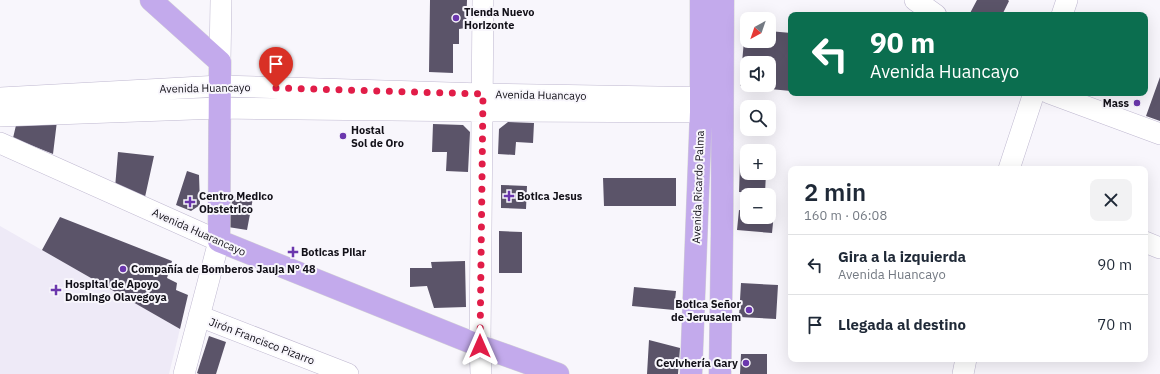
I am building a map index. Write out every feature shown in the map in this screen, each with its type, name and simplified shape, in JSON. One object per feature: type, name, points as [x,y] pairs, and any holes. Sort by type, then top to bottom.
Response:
[{"type":"main road","points":[[151,0],[220,62],[218,241]]},
{"type":"main road","name":"Avenida Ricardo Palma","points":[[691,374],[701,105],[701,0]]},
{"type":"main road","name":"Avenida Ricardo Palma","points":[[720,374],[723,0]]},
{"type":"main road","name":"Avenida Huarancayo","points":[[218,241],[480,346],[558,374]]},
{"type":"street","points":[[220,62],[221,0]]},
{"type":"street","points":[[481,374],[483,0]]},
{"type":"street","points":[[915,0],[932,12]]},
{"type":"street","points":[[1063,12],[1067,0]]},
{"type":"street","name":"Avenida Huancayo","points":[[0,98],[220,86],[483,103]]},
{"type":"street","points":[[1010,166],[1033,96]]},
{"type":"street","points":[[1056,96],[1160,134]]},
{"type":"street","name":"Avenida Huancayo","points":[[0,116],[220,108],[483,103],[723,105]]},
{"type":"street","name":"Avenida Huarancayo","points":[[0,143],[218,241]]},
{"type":"street","points":[[184,374],[218,241]]},
{"type":"street","points":[[1148,243],[1160,248]]},
{"type":"street","name":"Jirón Francisco Pizarro","points":[[199,316],[348,374]]},
{"type":"street","points":[[963,374],[965,362]]},
{"type":"shaded area","name":"Hospital de Apoyo Domingo Olavegoya","points":[[0,226],[180,329],[169,374],[0,374]]},
{"type":"building","points":[[430,0],[467,0],[466,28],[459,29],[459,44],[453,44],[453,73],[429,72]]},
{"type":"building","points":[[977,0],[1009,1],[1004,12],[971,12]]},
{"type":"building","points":[[776,32],[788,33],[788,91],[776,90],[776,56],[743,56],[743,48],[776,48]]},
{"type":"building","points":[[1160,77],[1160,121],[1146,116]]},
{"type":"building","points":[[17,121],[57,121],[53,154],[13,138]]},
{"type":"building","points":[[508,122],[534,123],[533,143],[516,142],[515,155],[498,154],[499,129]]},
{"type":"building","points":[[433,124],[463,125],[470,132],[468,172],[446,171],[447,152],[432,152]]},
{"type":"building","points":[[118,152],[154,156],[145,197],[115,188]]},
{"type":"building","points":[[740,163],[740,180],[766,180],[765,188],[740,188],[739,192]]},
{"type":"building","points":[[187,171],[199,175],[200,205],[191,211],[176,205]]},
{"type":"building","points":[[603,178],[676,178],[676,206],[604,206]]},
{"type":"building","points":[[501,185],[527,186],[526,209],[501,208]]},
{"type":"building","points":[[233,195],[253,198],[247,230],[228,227]]},
{"type":"building","points":[[739,210],[740,224],[773,224],[772,233],[737,230]]},
{"type":"building","name":"Compañía de Bomberos Jauja Nº 48","points":[[60,217],[172,261],[167,278],[177,283],[176,290],[188,295],[180,329],[42,250]]},
{"type":"building","points":[[499,231],[522,232],[522,273],[499,273]]},
{"type":"building","points":[[465,261],[466,307],[434,308],[427,286],[410,287],[410,268],[432,268],[431,262]]},
{"type":"building","points":[[741,283],[778,285],[776,319],[739,317]]},
{"type":"building","points":[[634,287],[676,291],[674,310],[632,306]]},
{"type":"building","points":[[209,336],[226,342],[216,374],[199,374],[197,373]]},
{"type":"building","points":[[649,340],[680,348],[678,374],[647,374]]},
{"type":"building","points":[[741,354],[767,354],[767,374],[740,374]]},
{"type":"place","name":"Tienda Nuevo Horizonte","points":[[456,18]]},
{"type":"place","name":"Mass","points":[[1137,103]]},
{"type":"place","name":"Hostal Sol de Oro","points":[[343,136]]},
{"type":"place","name":"Botica Jesus","points":[[509,196]]},
{"type":"place","name":"Centro Medico Obstetrico","points":[[190,202]]},
{"type":"place","name":"Boticas Pilar","points":[[293,252]]},
{"type":"place","name":"Compañía de Bomberos Jauja Nº 48","points":[[123,269]]},
{"type":"place","name":"Hospital de Apoyo Domingo Olavegoya","points":[[56,290]]},
{"type":"place","name":"Botica Señor de Jerusalem","points":[[749,310]]},
{"type":"place","name":"Cevivhería Gary","points":[[746,363]]},
{"type":"route","points":[[276,88],[483,94],[480,346]]}]
